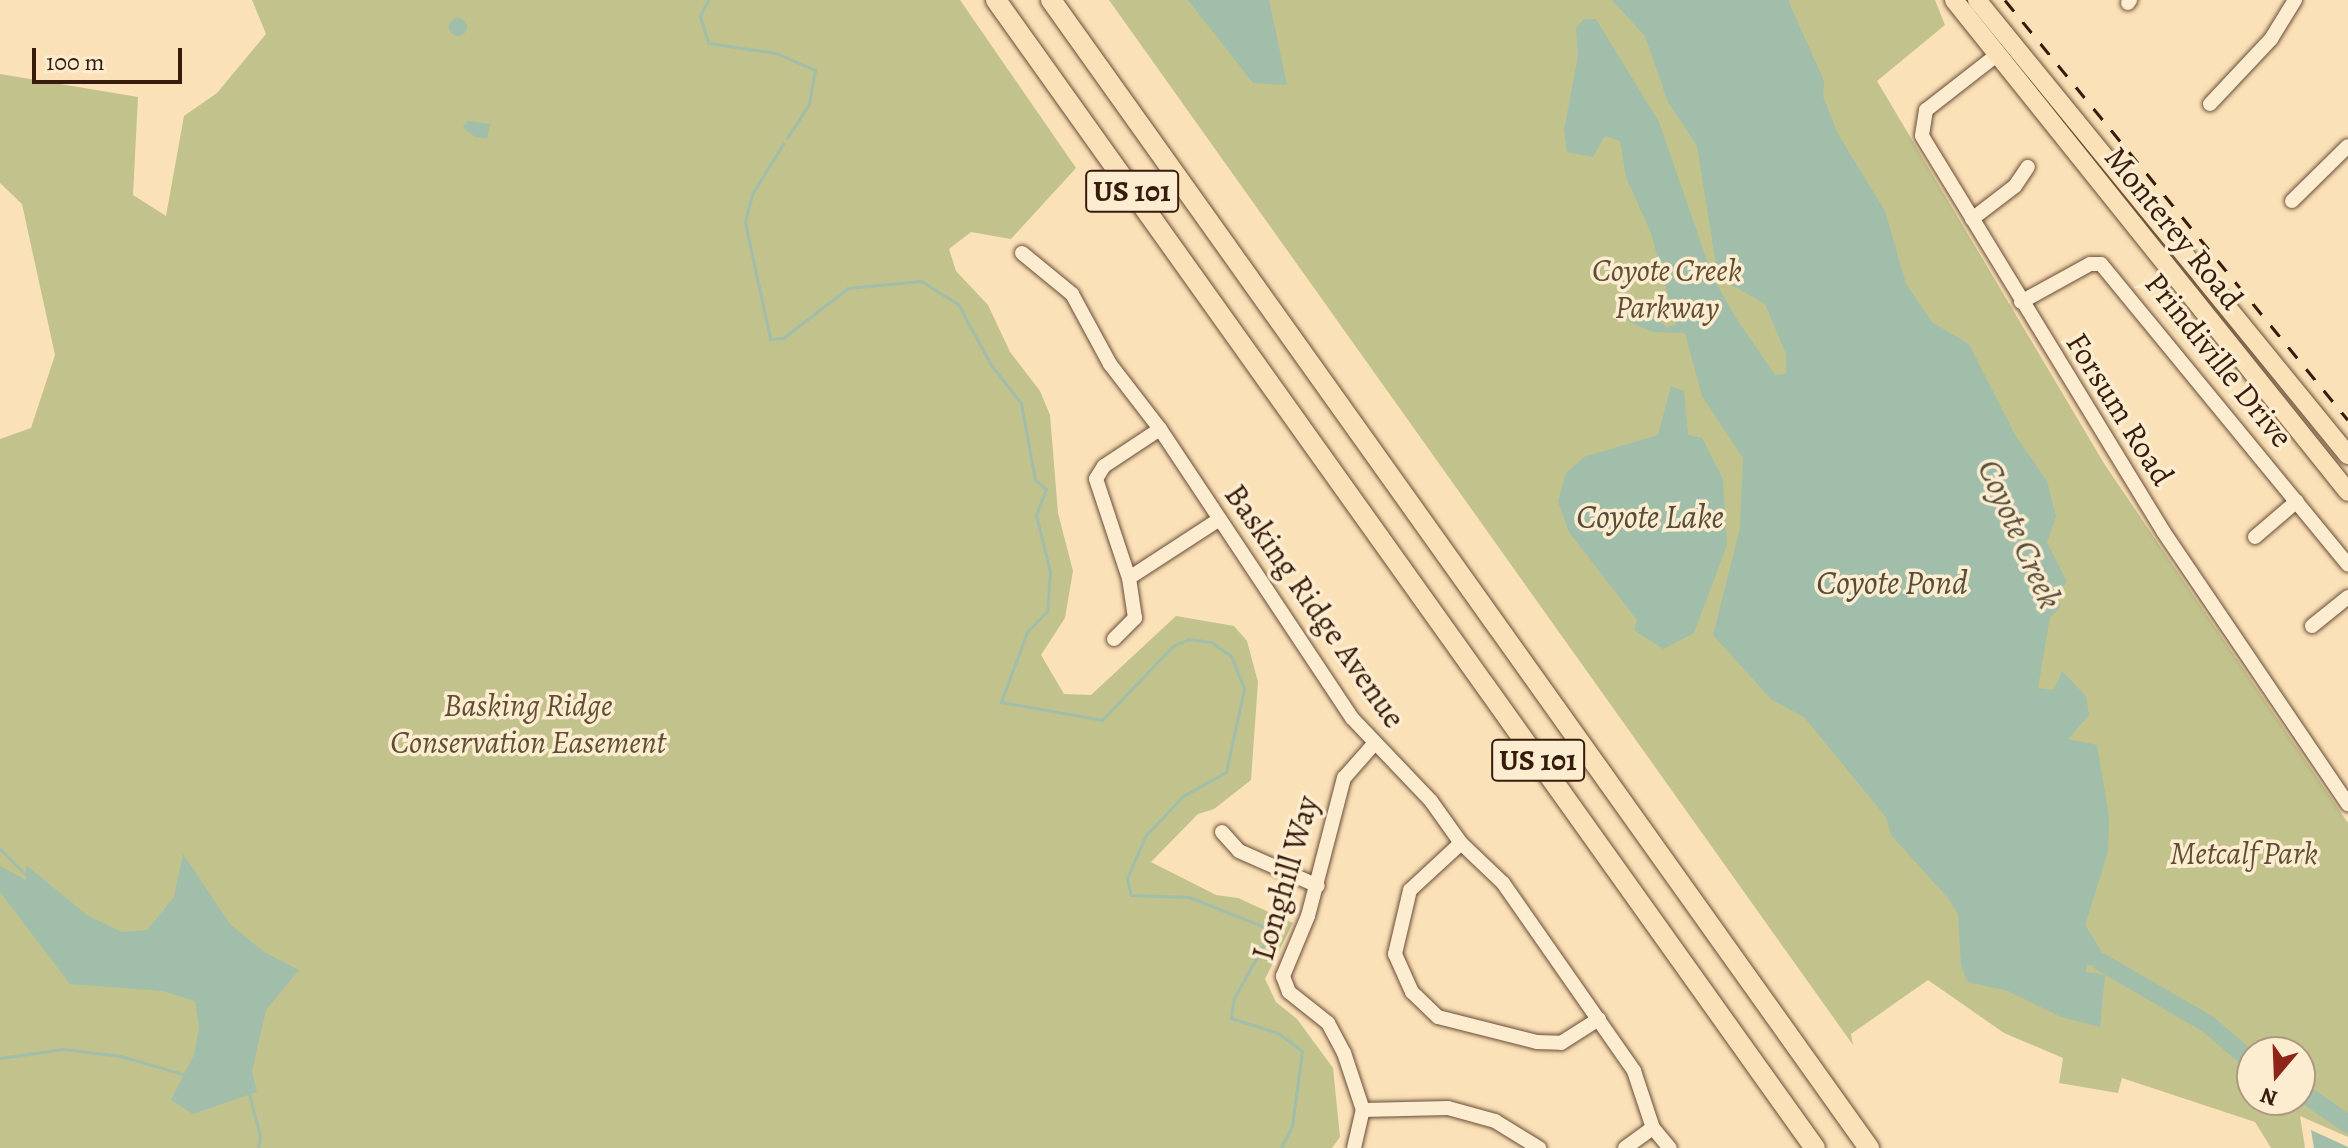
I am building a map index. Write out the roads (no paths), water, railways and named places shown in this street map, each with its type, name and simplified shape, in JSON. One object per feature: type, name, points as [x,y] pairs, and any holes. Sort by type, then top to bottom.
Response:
[{"type":"highway","name":"US 101","points":[[996,0],[1815,1148]]},
{"type":"highway","name":"US 101","points":[[1051,0],[1869,1148]]},
{"type":"main road","name":"Monterey Road","points":[[1954,0],[2348,492]]},
{"type":"main road","name":"Monterey Road","points":[[1977,0],[2348,455]]},
{"type":"street","points":[[2210,104],[2271,39],[2295,0]]},
{"type":"street","name":"Forsum Road","points":[[1998,54],[1926,110],[1920,123],[1922,136],[2163,531],[2348,804]]},
{"type":"street","points":[[2292,201],[2348,146]]},
{"type":"street","points":[[1972,219],[2015,186],[2028,167]]},
{"type":"street","name":"Basking Ridge Avenue","points":[[1022,253],[1072,294],[1110,364],[1160,429],[1374,744],[1431,801],[1461,843],[1503,883],[1634,1071],[1653,1128],[1670,1148]]},
{"type":"street","name":"Prindiville Drive","points":[[2021,302],[2090,264],[2101,264],[2348,565]]},
{"type":"street","points":[[1114,639],[1135,618],[1129,578],[1096,479],[1104,466],[1160,429]]},
{"type":"street","points":[[2255,537],[2297,501]]},
{"type":"street","points":[[1129,578],[1220,519]]},
{"type":"street","points":[[2312,626],[2348,597]]},
{"type":"street","name":"Longhill Way","points":[[1363,1110],[1339,1040],[1328,1023],[1289,992],[1283,976],[1318,886],[1344,778],[1374,744]]},
{"type":"street","points":[[1222,832],[1239,851],[1318,886]]},
{"type":"street","points":[[1461,843],[1410,890],[1395,954],[1412,992],[1438,1017],[1537,1042],[1561,1043],[1599,1019]]},
{"type":"street","points":[[1354,1148],[1363,1110],[1463,1112],[1495,1121],[1539,1148]]},
{"type":"street","points":[[1625,1148],[1653,1128]]},
{"type":"water","points":[[1188,0],[1269,0],[1287,85],[1253,83]]},
{"type":"water","name":"Coyote Pond","points":[[1612,0],[1788,0],[1824,81],[1823,96],[1838,134],[1885,211],[1906,284],[1933,323],[1969,344],[2015,435],[2047,481],[2056,517],[2047,542],[2067,582],[2059,592],[2060,608],[2050,617],[2038,688],[2054,690],[2062,671],[2086,696],[2089,715],[2068,739],[2097,745],[2109,816],[2108,852],[2085,925],[2102,952],[2101,966],[2087,965],[2086,972],[2105,975],[2100,1027],[2061,1017],[2008,991],[1968,982],[1961,966],[1958,914],[1948,898],[1891,835],[1886,817],[1804,717],[1772,700],[1713,635],[1740,528],[1743,458],[1702,396],[1685,333],[1652,332],[1626,320],[1628,310],[1647,308],[1666,327],[1676,325],[1651,233],[1626,177],[1620,141],[1605,136],[1593,157],[1567,152],[1564,130],[1578,56],[1576,28],[1584,19],[1596,19],[1659,122],[1713,278],[1736,318],[1775,375],[1786,374],[1786,354],[1765,304],[1718,277],[1697,146],[1668,102],[1645,36]]},
{"type":"water","points":[[454,18],[462,18],[467,27],[465,34],[454,36],[449,31],[449,23]]},
{"type":"water","points":[[468,121],[490,124],[487,138],[475,137],[463,127]]},
{"type":"water","name":"Coyote Lake","points":[[1671,386],[1684,391],[1688,435],[1702,438],[1723,479],[1727,545],[1694,633],[1663,649],[1634,630],[1637,620],[1569,532],[1558,501],[1566,473],[1584,457],[1658,435]]},
{"type":"water","points":[[183,854],[230,924],[264,952],[299,970],[266,1010],[252,1071],[257,1092],[193,1114],[171,1100],[194,1055],[199,1028],[195,1001],[163,991],[70,984],[0,892],[0,866],[26,880],[26,865],[87,915],[122,932],[147,930],[174,897]]},
{"type":"water","points":[[2311,1130],[2348,1147],[2348,1148],[2314,1148]]},
{"type":"waterway","points":[[708,0],[700,16],[708,43],[776,53],[815,70],[809,104],[787,138]]},
{"type":"waterway","points":[[783,144],[752,194],[745,222],[770,339],[783,338],[848,288],[921,281],[958,304],[991,365],[1021,403],[1035,480],[1046,489],[1036,515],[1050,572],[1047,611],[1027,632],[1001,702],[1102,720],[1173,646],[1189,639],[1211,642],[1231,656],[1244,689],[1226,772],[1183,796],[1146,835],[1127,878],[1131,895],[1189,897],[1272,930],[1234,998],[1231,1018],[1278,1033],[1302,1051],[1292,1126],[1281,1148]]},
{"type":"waterway","points":[[0,849],[28,877]]},
{"type":"waterway","name":"Coyote Creek","points":[[2101,962],[2208,1024],[2236,1048]]},
{"type":"waterway","points":[[0,1058],[63,1049],[121,1056],[186,1075]]},
{"type":"waterway","points":[[249,1094],[260,1136],[258,1148]]},
{"type":"waterway","name":"Coyote Creek","points":[[2316,1102],[2348,1124]]},
{"type":"railway","points":[[2005,0],[2348,420]]},
{"type":"park label","name":"Coyote Creek Parkway","points":[[1667,290]]},
{"type":"park label","name":"Basking Ridge Conservation Easement","points":[[528,724]]},
{"type":"park label","name":"Metcalf Park","points":[[2244,853]]}]
